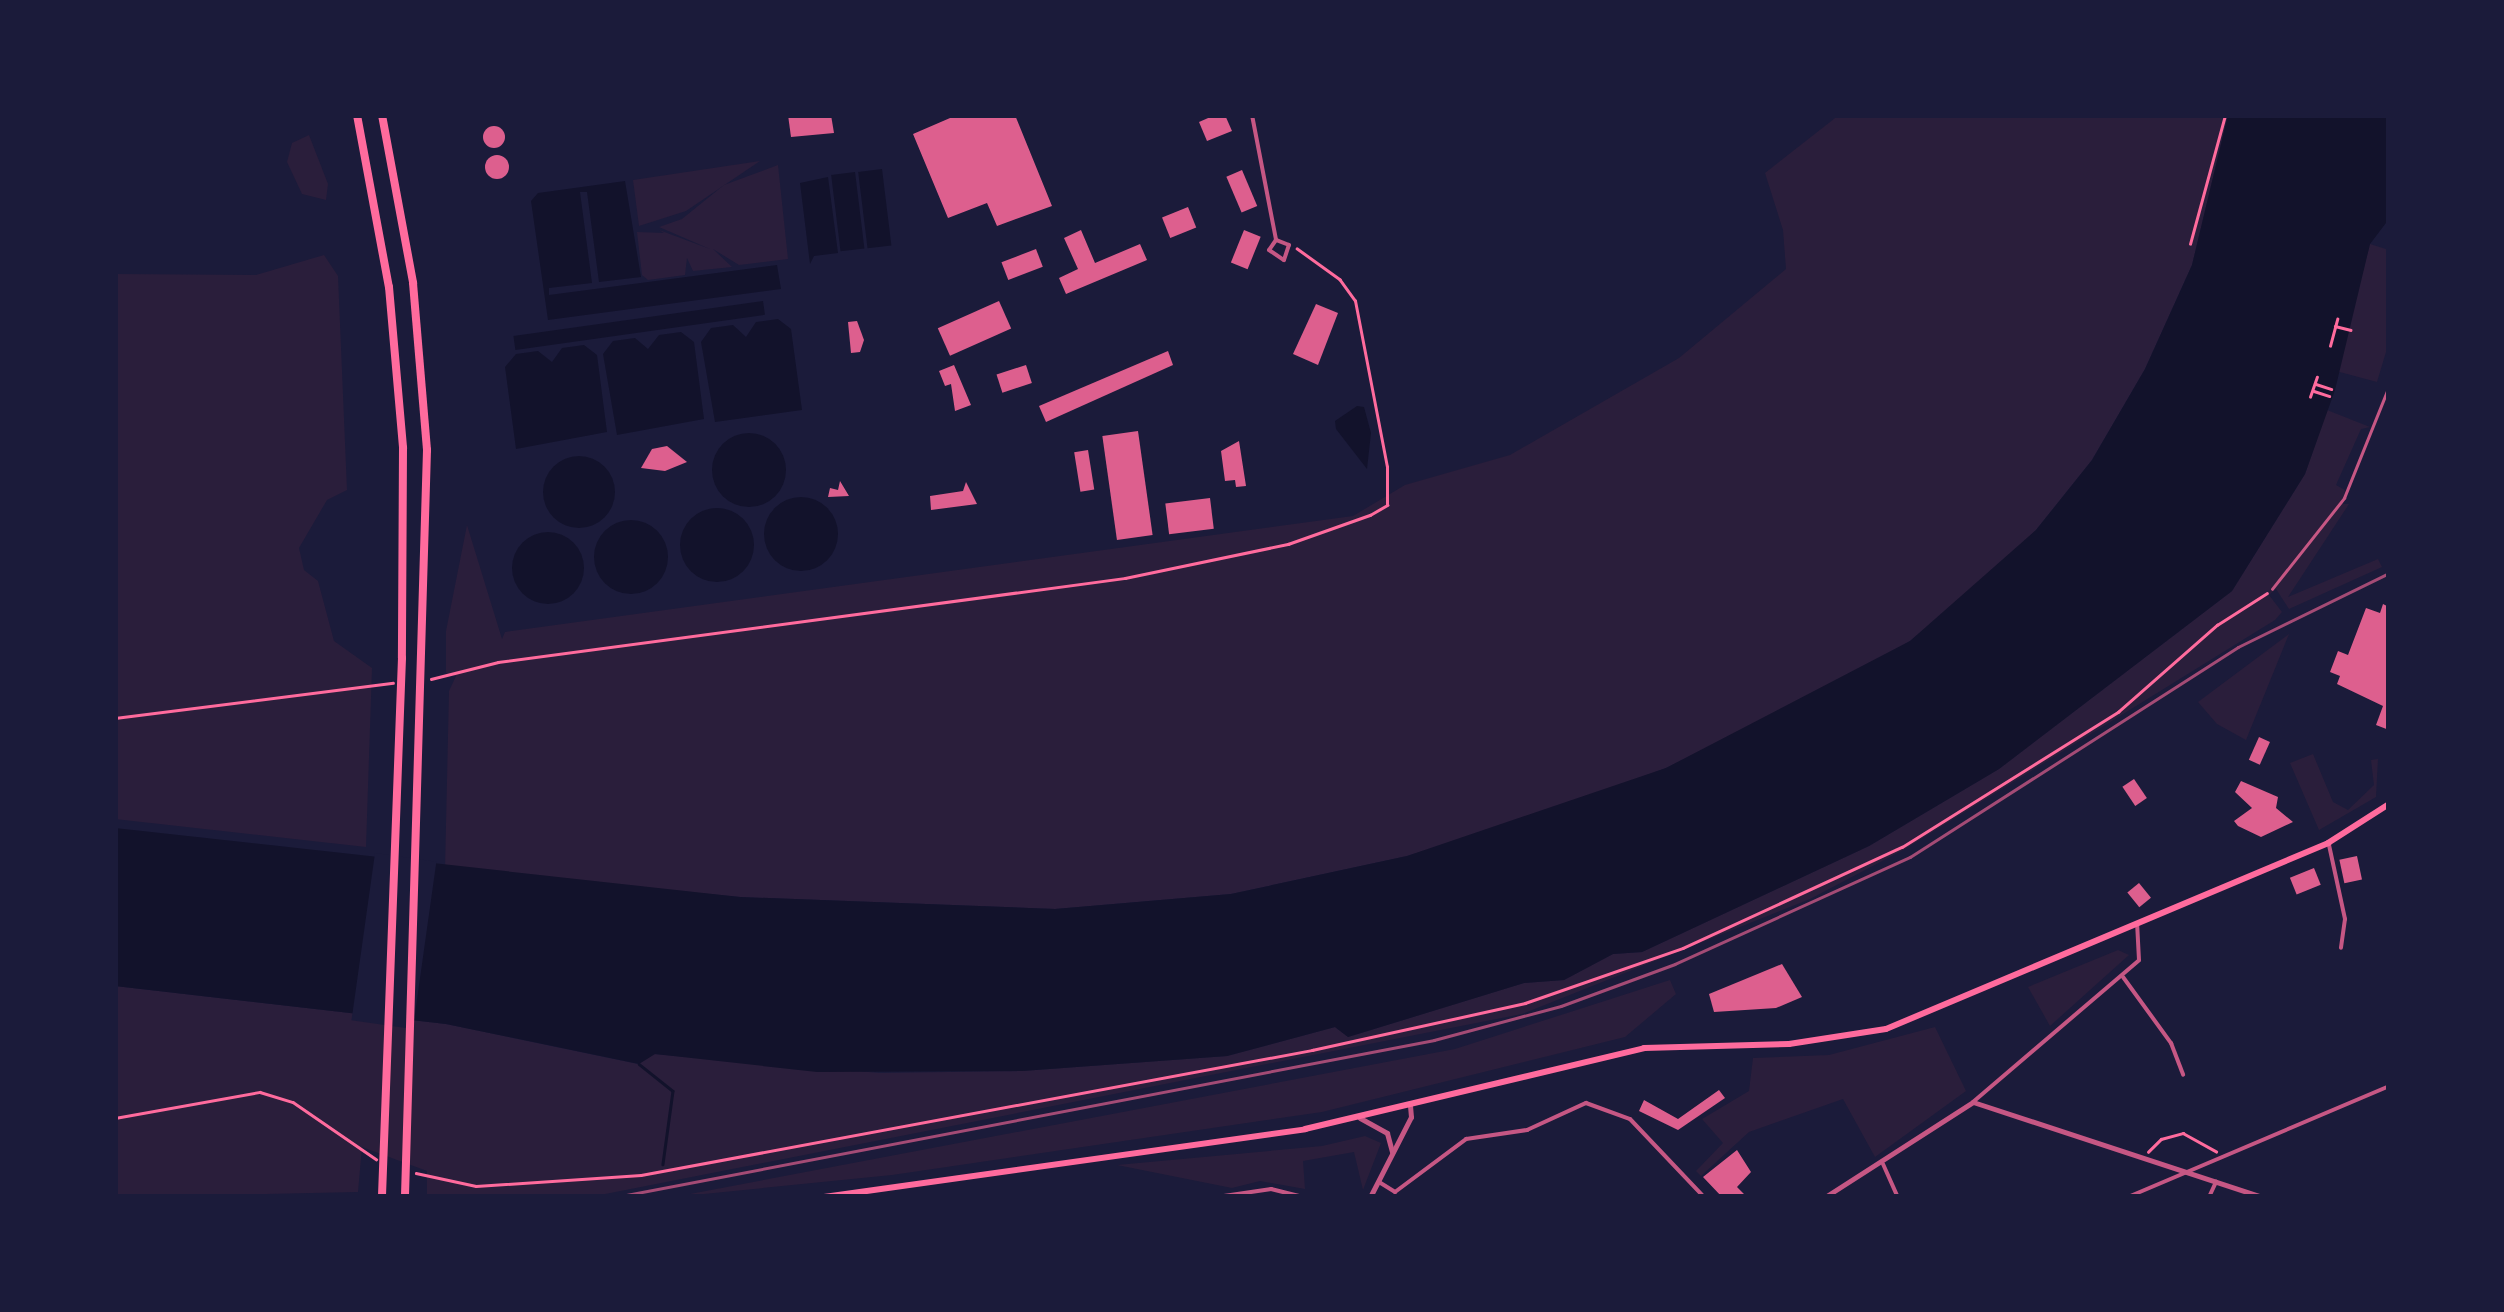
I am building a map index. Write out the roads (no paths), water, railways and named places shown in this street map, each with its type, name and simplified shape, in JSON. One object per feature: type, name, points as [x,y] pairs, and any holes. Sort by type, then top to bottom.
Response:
[{"type":"highway","points":[[357,115],[398,371],[402,658],[382,1197]]},
{"type":"highway","points":[[382,115],[423,374],[424,659],[405,1197]]},
{"type":"main road","points":[[824,1197],[1360,1118],[1644,1048],[1789,1044],[1886,1029],[2328,844],[2389,804]]},
{"type":"street","points":[[1252,115],[1276,240],[1290,248],[1284,260],[1272,258],[1269,248],[1276,240]]},
{"type":"street","points":[[2328,844],[2346,919],[2341,948]]},
{"type":"street","points":[[1825,1197],[1883,1164],[1974,1102],[2122,976],[2142,954],[2137,924]]},
{"type":"street","points":[[2122,976],[2171,1042],[2183,1075]]},
{"type":"street","points":[[2128,1197],[2389,1086]]},
{"type":"street","points":[[1974,1102],[2262,1197]]},
{"type":"street","points":[[1370,1197],[1412,1117],[1410,1104]]},
{"type":"street","points":[[1377,1181],[1395,1192],[1466,1140],[1527,1130],[1586,1104],[1630,1119],[1704,1197]]},
{"type":"street","points":[[1360,1118],[1386,1132],[1392,1154]]},
{"type":"street","points":[[1883,1164],[1898,1197]]},
{"type":"street","points":[[2208,1197],[2216,1182]]},
{"type":"street","points":[[1217,1197],[1271,1189],[1304,1197]]},
{"type":"street","points":[[2148,1189],[2153,1197]]},
{"type":"lane","points":[[2272,589],[2344,498],[2389,386]]},
{"type":"waterway","points":[[639,1064],[673,1091],[663,1164]]},
{"type":"railway","points":[[616,1197],[1434,1040],[1561,1006],[1675,964],[1910,857],[2238,647],[2389,573]]}]
